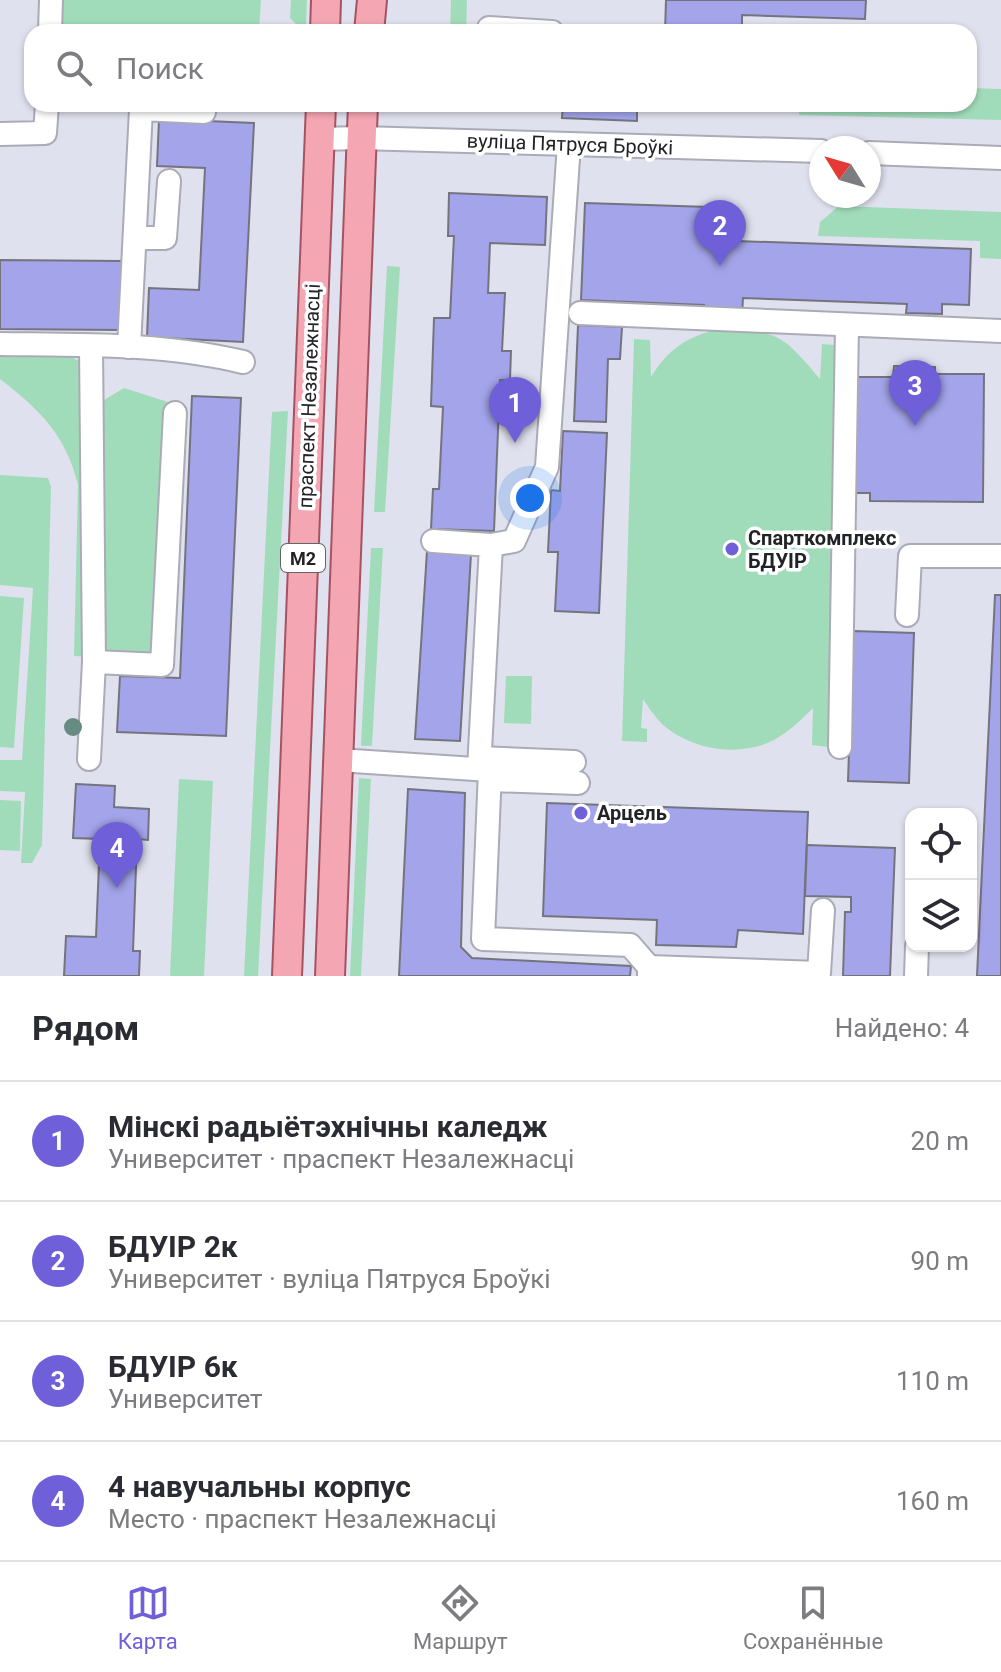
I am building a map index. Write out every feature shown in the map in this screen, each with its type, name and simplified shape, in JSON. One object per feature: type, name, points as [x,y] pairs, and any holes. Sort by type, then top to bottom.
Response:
[{"type":"main road","points":[[325,24],[326,0]]},
{"type":"main road","points":[[370,24],[372,0]]},
{"type":"main road","name":"праспект Незалежнасці","points":[[287,976],[321,112]]},
{"type":"main road","name":"праспект Незалежнасці","points":[[330,976],[362,112]]},
{"type":"street","points":[[50,24],[51,0]]},
{"type":"street","points":[[0,134],[45,133],[46,112]]},
{"type":"street","points":[[129,347],[141,112]]},
{"type":"street","name":"вуліца Пятруся Броўкі","points":[[320,139],[809,151]]},
{"type":"street","points":[[433,541],[491,545],[514,541],[547,467],[569,144]]},
{"type":"street","points":[[881,153],[1001,158]]},
{"type":"street","points":[[135,238],[165,238],[169,181]]},
{"type":"street","points":[[580,313],[1001,331]]},
{"type":"street","points":[[840,747],[847,326]]},
{"type":"street","points":[[0,344],[129,347],[212,354],[243,362]]},
{"type":"street","points":[[89,759],[94,662],[91,346]]},
{"type":"street","points":[[94,662],[162,665],[175,413]]},
{"type":"street","points":[[491,545],[483,769],[483,939],[630,945],[649,972],[819,973],[823,910]]},
{"type":"street","points":[[907,615],[910,556],[1001,556]]},
{"type":"street","points":[[338,760],[576,773]]},
{"type":"street","points":[[916,976],[917,952]]},
{"type":"green space","points":[[62,0],[261,0],[260,24],[61,24]]},
{"type":"green space","points":[[291,0],[307,0],[306,24],[296,24],[290,18]]},
{"type":"green space","points":[[451,0],[467,0],[466,24],[450,24]]},
{"type":"green space","points":[[977,88],[1001,89],[1001,120],[799,115],[799,112],[977,112]]},
{"type":"green space","points":[[837,208],[1001,212],[1001,259],[980,258],[980,241],[818,236],[820,222]]},
{"type":"green space","points":[[387,266],[400,267],[385,512],[374,512]]},
{"type":"green space","name":"Спарткомплекс БДУІР","points":[[718,329],[754,331],[777,338],[796,352],[820,379],[822,344],[835,345],[828,747],[812,745],[813,708],[774,740],[760,746],[731,750],[701,745],[674,733],[659,721],[643,699],[641,728],[647,729],[647,742],[622,741],[634,339],[650,340],[651,377],[664,359],[679,346]]},
{"type":"green space","points":[[0,346],[65,353],[87,366],[99,403],[124,388],[168,402],[157,660],[74,656],[78,485],[66,452],[50,425],[0,379]]},
{"type":"green space","points":[[288,411],[258,976],[244,976],[272,412]]},
{"type":"green space","points":[[0,475],[48,478],[51,487],[42,845],[32,863],[21,863],[25,792],[0,791],[0,760],[22,760],[33,588],[0,585]]},
{"type":"green space","points":[[371,548],[383,548],[372,746],[361,746]]},
{"type":"green space","points":[[0,596],[24,598],[14,748],[0,747]]},
{"type":"green space","points":[[506,676],[532,676],[531,724],[504,723]]},
{"type":"green space","points":[[359,778],[371,779],[361,976],[350,976]]},
{"type":"green space","points":[[179,779],[213,781],[204,976],[170,976]]},
{"type":"green space","points":[[0,800],[21,801],[20,851],[0,850]]},
{"type":"building","points":[[666,0],[866,0],[865,19],[742,15],[742,24],[665,24]]},
{"type":"building","points":[[562,112],[637,112],[637,121],[562,118]]},
{"type":"building","points":[[159,119],[254,123],[243,342],[147,337],[149,288],[199,290],[205,168],[157,166]]},
{"type":"building","points":[[449,193],[547,197],[545,245],[490,243],[488,293],[505,293],[502,351],[511,351],[510,380],[500,380],[494,531],[431,529],[433,489],[439,489],[443,407],[431,406],[434,318],[450,318],[454,236],[448,236]]},
{"type":"building","points":[[585,203],[709,207],[708,240],[971,249],[969,305],[942,304],[942,314],[906,313],[907,304],[743,298],[742,316],[704,315],[704,305],[581,300]]},
{"type":"building","points":[[0,260],[122,261],[121,330],[0,329]]},
{"type":"building","points":[[578,325],[622,327],[620,359],[608,359],[606,422],[574,421]]},
{"type":"building","points":[[894,366],[935,367],[935,374],[984,374],[983,502],[870,501],[870,493],[850,493],[851,377],[893,377]]},
{"type":"building","points":[[192,396],[241,398],[226,736],[117,732],[120,676],[180,678]]},
{"type":"building","points":[[563,431],[607,433],[599,613],[555,611],[558,552],[548,552],[551,490],[560,491]]},
{"type":"building","points":[[427,551],[471,554],[460,741],[415,739]]},
{"type":"building","points":[[995,595],[1001,595],[1001,976],[977,976]]},
{"type":"building","points":[[853,631],[914,633],[909,783],[848,781]]},
{"type":"building","points":[[76,784],[115,786],[114,807],[149,809],[148,840],[137,839],[133,951],[140,951],[139,976],[64,976],[66,936],[96,937],[100,839],[73,838]]},
{"type":"building","points":[[408,789],[465,793],[461,947],[472,958],[631,966],[630,976],[399,976]]},
{"type":"building","points":[[547,803],[808,812],[803,934],[738,930],[736,947],[656,945],[657,920],[543,916]]},
{"type":"building","points":[[807,845],[895,848],[890,976],[843,976],[845,912],[851,912],[851,897],[805,896]]},
{"type":"place","name":"БДУІР 2к","points":[[720,266]]},
{"type":"place","name":"БДУІР 6к","points":[[915,426]]},
{"type":"place","name":"Мінскі радыётэхнічны каледж","points":[[515,443]]},
{"type":"place","name":"Спарткомплекс БДУІР","points":[[732,549]]},
{"type":"place","name":"Арцель","points":[[581,813]]},
{"type":"place","name":"4 навучальны корпус","points":[[117,888]]}]
